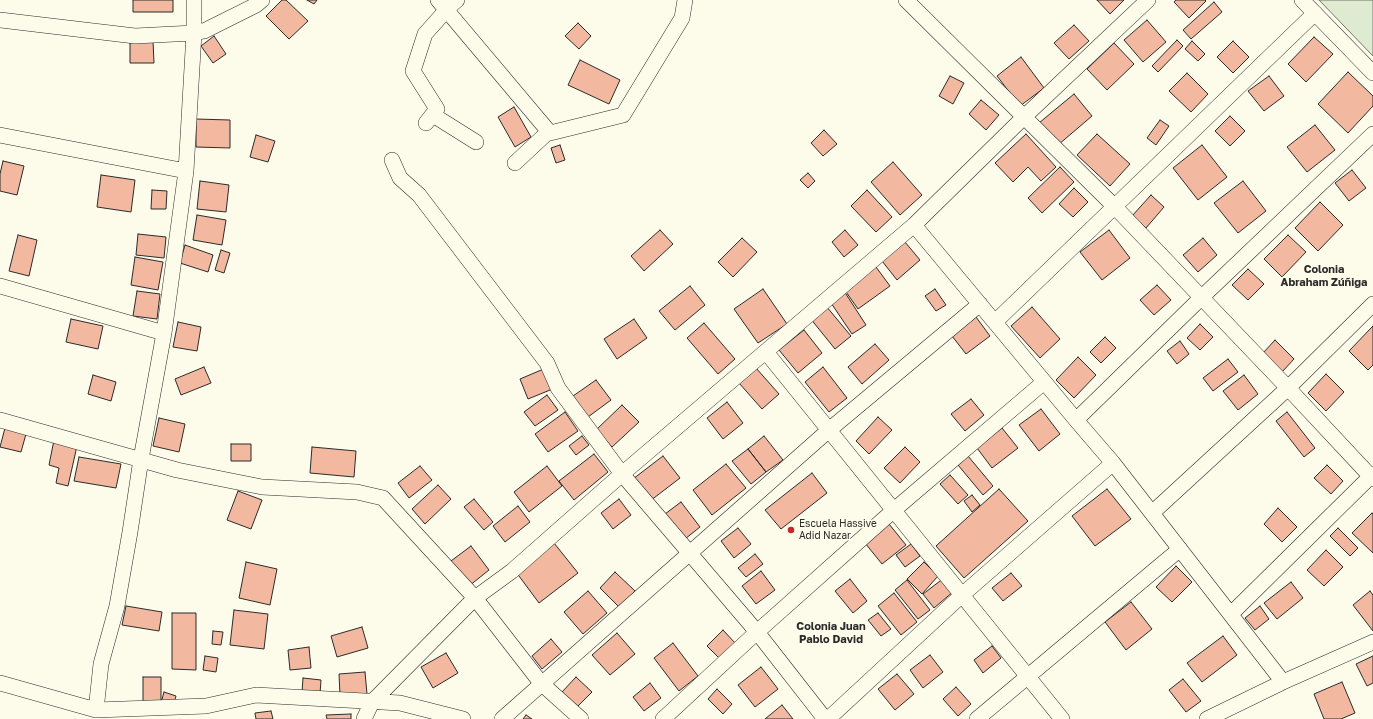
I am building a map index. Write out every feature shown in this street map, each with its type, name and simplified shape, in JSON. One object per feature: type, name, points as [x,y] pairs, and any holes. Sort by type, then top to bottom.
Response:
[{"type":"street","points":[[96,710],[101,664],[117,606],[141,459],[164,333],[186,171],[194,33],[194,0]]},
{"type":"street","points":[[0,20],[136,36],[194,33],[204,31],[256,5],[262,0]]},
{"type":"street","points":[[515,163],[546,134],[623,115],[682,18],[685,0]]},
{"type":"street","points":[[906,0],[1114,206],[1372,476],[1231,614]]},
{"type":"street","points":[[364,719],[372,702],[475,598],[512,570],[622,474],[914,225],[1148,0]]},
{"type":"street","points":[[1302,0],[1373,73]]},
{"type":"street","points":[[476,142],[430,119],[437,109],[413,71],[425,34],[448,3],[550,133]]},
{"type":"street","points":[[995,322],[1315,13]]},
{"type":"street","points":[[1076,420],[1202,297],[1373,134]]},
{"type":"street","points":[[0,135],[186,171]]},
{"type":"street","points":[[392,160],[400,178],[419,196],[547,363],[558,388],[622,474],[757,632],[826,719],[962,595],[1113,463]]},
{"type":"street","points":[[914,225],[1113,463],[1283,682]]},
{"type":"street","points":[[0,286],[164,333]]},
{"type":"street","points":[[502,719],[829,430],[980,304]]},
{"type":"street","points":[[1152,512],[1288,388],[1373,304]]},
{"type":"street","points":[[766,352],[1062,719]]},
{"type":"street","points":[[663,719],[757,632],[894,510],[1044,382]]},
{"type":"street","points":[[0,420],[177,470],[262,487],[357,492],[383,498],[475,598],[541,683],[581,719]]},
{"type":"street","points":[[978,719],[1180,549]]},
{"type":"street","points":[[1207,719],[1283,682],[1373,642]]},
{"type":"street","points":[[0,683],[96,710],[206,712],[256,695],[400,704],[463,719]]},
{"type":"green space","points":[[1319,0],[1373,0],[1373,56]]},
{"type":"building","points":[[133,0],[173,0],[173,12],[133,12]]},
{"type":"building","points":[[282,0],[286,0],[308,21],[289,39],[266,16]]},
{"type":"building","points":[[307,0],[317,0],[314,4]]},
{"type":"building","points":[[1097,0],[1124,0],[1110,14]]},
{"type":"building","points":[[1176,0],[1206,1],[1189,18],[1174,2]]},
{"type":"building","points":[[1214,2],[1222,12],[1191,39],[1183,30]]},
{"type":"building","points":[[1147,20],[1166,42],[1143,62],[1124,40]]},
{"type":"building","points":[[578,23],[591,36],[579,49],[565,36]]},
{"type":"building","points":[[1074,25],[1089,41],[1069,59],[1054,43]]},
{"type":"building","points":[[214,36],[226,54],[213,63],[201,46]]},
{"type":"building","points":[[1314,37],[1333,54],[1306,82],[1288,64]]},
{"type":"building","points":[[1177,40],[1183,46],[1158,72],[1152,66]]},
{"type":"building","points":[[130,41],[153,41],[154,63],[130,63]]},
{"type":"building","points":[[1192,41],[1205,54],[1198,61],[1185,49]]},
{"type":"building","points":[[1233,41],[1249,57],[1233,73],[1217,57]]},
{"type":"building","points":[[1114,43],[1134,64],[1107,90],[1087,69]]},
{"type":"building","points":[[1021,57],[1044,88],[1020,106],[997,76]]},
{"type":"building","points":[[580,60],[620,80],[609,104],[568,85]]},
{"type":"building","points":[[1348,72],[1373,96],[1373,106],[1348,133],[1318,104]]},
{"type":"building","points":[[1187,73],[1208,94],[1191,112],[1169,91]]},
{"type":"building","points":[[950,76],[964,83],[953,104],[939,96]]},
{"type":"building","points":[[1269,76],[1284,96],[1264,111],[1248,91]]},
{"type":"building","points":[[1074,94],[1092,116],[1058,145],[1039,123]]},
{"type":"building","points":[[981,100],[999,115],[986,130],[969,114]]},
{"type":"building","points":[[514,107],[531,137],[515,147],[498,117]]},
{"type":"building","points":[[1230,116],[1245,131],[1230,146],[1215,131]]},
{"type":"building","points":[[196,119],[230,120],[230,148],[196,147]]},
{"type":"building","points":[[1160,120],[1169,126],[1156,145],[1147,138]]},
{"type":"building","points":[[1315,125],[1335,150],[1307,172],[1287,147]]},
{"type":"building","points":[[824,130],[837,144],[823,156],[811,143]]},
{"type":"building","points":[[1026,134],[1056,167],[1041,181],[1028,167],[1013,182],[995,163]]},
{"type":"building","points":[[1097,134],[1130,164],[1110,186],[1077,155]]},
{"type":"building","points":[[256,135],[275,141],[268,162],[250,157]]},
{"type":"building","points":[[560,145],[565,160],[556,163],[551,148]]},
{"type":"building","points":[[1202,145],[1227,177],[1198,200],[1173,168]]},
{"type":"building","points":[[3,161],[24,166],[17,195],[0,191],[0,174]]},
{"type":"building","points":[[893,162],[922,195],[900,215],[871,182]]},
{"type":"building","points":[[1060,167],[1074,182],[1042,213],[1028,198]]},
{"type":"building","points":[[1352,170],[1366,188],[1349,201],[1335,183]]},
{"type":"building","points":[[808,173],[815,181],[808,188],[800,180]]},
{"type":"building","points":[[101,175],[135,180],[131,212],[97,207]]},
{"type":"building","points":[[200,181],[229,185],[226,212],[197,209]]},
{"type":"building","points":[[1243,181],[1266,211],[1238,233],[1214,203]]},
{"type":"building","points":[[1074,188],[1088,202],[1073,217],[1059,204]]},
{"type":"building","points":[[152,190],[167,191],[166,209],[151,209]]},
{"type":"building","points":[[867,190],[892,217],[876,232],[851,206]]},
{"type":"building","points":[[1151,195],[1164,207],[1146,228],[1132,216]]},
{"type":"building","points":[[1320,202],[1343,225],[1318,251],[1295,228]]},
{"type":"building","points":[[197,215],[226,220],[222,245],[193,240]]},
{"type":"building","points":[[660,230],[673,244],[644,271],[631,256]]},
{"type":"building","points":[[845,230],[858,245],[844,257],[832,242]]},
{"type":"building","points":[[1109,230],[1130,258],[1102,280],[1080,252]]},
{"type":"building","points":[[138,234],[166,237],[164,258],[136,255]]},
{"type":"building","points":[[18,235],[37,240],[29,276],[9,271]]},
{"type":"building","points":[[1288,235],[1306,252],[1282,277],[1264,259]]},
{"type":"building","points":[[742,238],[757,252],[733,277],[718,262]]},
{"type":"building","points":[[1203,238],[1217,255],[1198,272],[1183,255]]},
{"type":"building","points":[[905,242],[920,260],[897,280],[882,261]]},
{"type":"building","points":[[185,245],[213,255],[208,272],[180,263]]},
{"type":"building","points":[[221,250],[230,253],[224,273],[215,270]]},
{"type":"building","points":[[135,257],[163,262],[158,290],[131,285]]},
{"type":"building","points":[[876,267],[890,286],[858,309],[844,289]]},
{"type":"building","points":[[1248,269],[1264,284],[1248,300],[1232,285]]},
{"type":"building","points":[[1157,285],[1171,300],[1154,315],[1140,300]]},
{"type":"building","points":[[690,286],[705,305],[675,330],[659,311]]},
{"type":"building","points":[[763,289],[787,324],[758,343],[734,309]]},
{"type":"building","points":[[935,289],[946,305],[936,311],[925,296]]},
{"type":"building","points":[[137,291],[160,294],[157,319],[133,316]]},
{"type":"building","points":[[844,291],[866,325],[852,334],[829,300]]},
{"type":"building","points":[[826,306],[851,336],[835,349],[810,318]]},
{"type":"building","points":[[1032,307],[1060,339],[1040,358],[1011,326]]},
{"type":"building","points":[[976,317],[990,336],[966,354],[952,336]]},
{"type":"building","points":[[71,319],[103,326],[98,349],[66,342]]},
{"type":"building","points":[[634,319],[647,338],[617,359],[604,339]]},
{"type":"building","points":[[178,322],[201,327],[197,351],[173,347]]},
{"type":"building","points":[[704,323],[735,359],[718,374],[687,338]]},
{"type":"building","points":[[1200,324],[1213,337],[1200,350],[1187,338]]},
{"type":"building","points":[[1373,326],[1373,365],[1368,370],[1349,351]]},
{"type":"building","points":[[804,330],[822,353],[798,373],[779,350]]},
{"type":"building","points":[[1105,337],[1116,348],[1101,363],[1090,352]]},
{"type":"building","points":[[1275,340],[1294,359],[1282,372],[1263,353]]},
{"type":"building","points":[[1180,341],[1189,354],[1177,364],[1167,351]]},
{"type":"building","points":[[875,344],[889,360],[862,384],[848,367]]},
{"type":"building","points":[[1078,357],[1096,375],[1074,398],[1056,380]]},
{"type":"building","points":[[1228,359],[1238,372],[1213,391],[1203,378]]},
{"type":"building","points":[[204,367],[211,383],[181,395],[175,379]]},
{"type":"building","points":[[823,367],[847,398],[829,412],[805,382]]},
{"type":"building","points":[[546,368],[555,388],[528,399],[520,379]]},
{"type":"building","points":[[756,368],[779,394],[762,409],[739,383]]},
{"type":"building","points":[[1326,374],[1344,392],[1326,411],[1308,393]]},
{"type":"building","points":[[93,375],[116,382],[111,401],[88,394]]},
{"type":"building","points":[[1244,375],[1258,394],[1238,410],[1223,391]]},
{"type":"building","points":[[596,380],[611,400],[588,417],[573,396]]},
{"type":"building","points":[[547,395],[558,410],[535,426],[524,412]]},
{"type":"building","points":[[971,399],[984,415],[965,431],[951,414]]},
{"type":"building","points":[[727,402],[743,423],[723,439],[707,418]]},
{"type":"building","points":[[622,405],[639,422],[612,447],[596,430]]},
{"type":"building","points":[[1041,409],[1060,434],[1039,451],[1019,425]]},
{"type":"building","points":[[565,412],[578,431],[548,452],[535,434]]},
{"type":"building","points":[[1287,412],[1315,448],[1304,457],[1276,421]]},
{"type":"building","points":[[878,417],[892,430],[869,454],[856,441]]},
{"type":"building","points":[[159,418],[185,424],[179,452],[153,446]]},
{"type":"building","points":[[5,428],[26,434],[21,452],[0,447]]},
{"type":"building","points":[[1002,428],[1018,448],[992,468],[977,448]]},
{"type":"building","points":[[582,436],[589,445],[576,455],[569,446]]},
{"type":"building","points":[[764,436],[783,460],[766,472],[748,449]]},
{"type":"building","points":[[54,440],[77,446],[68,486],[56,483],[59,468],[49,465]]},
{"type":"building","points":[[231,444],[251,444],[251,461],[231,461]]},
{"type":"building","points":[[312,447],[356,451],[354,477],[310,473]]},
{"type":"building","points":[[905,447],[920,462],[900,483],[884,468]]},
{"type":"building","points":[[748,449],[766,472],[751,484],[732,461]]},
{"type":"building","points":[[594,454],[608,472],[574,500],[559,481]]},
{"type":"building","points":[[663,456],[680,478],[650,501],[633,479]]},
{"type":"building","points":[[968,456],[993,486],[983,495],[958,465]]},
{"type":"building","points":[[79,457],[121,464],[116,488],[74,481]]},
{"type":"building","points":[[726,464],[746,488],[712,515],[693,490]]},
{"type":"building","points":[[1327,465],[1343,481],[1331,494],[1314,478]]},
{"type":"building","points":[[420,466],[432,480],[409,498],[398,483]]},
{"type":"building","points":[[547,466],[562,486],[529,512],[514,492]]},
{"type":"building","points":[[812,473],[827,493],[781,529],[765,510]]},
{"type":"building","points":[[950,475],[968,495],[958,504],[940,484]]},
{"type":"building","points":[[438,485],[451,499],[425,524],[412,509]]},
{"type":"building","points":[[999,489],[1028,521],[964,578],[936,546]]},
{"type":"building","points":[[1107,489],[1131,519],[1095,546],[1072,516]]},
{"type":"building","points":[[238,491],[262,500],[251,529],[227,520]]},
{"type":"building","points":[[972,495],[980,505],[972,512],[964,501]]},
{"type":"building","points":[[474,499],[493,522],[484,530],[464,507]]},
{"type":"building","points":[[619,499],[631,515],[613,529],[601,513]]},
{"type":"building","points":[[681,502],[700,527],[685,539],[665,514]]},
{"type":"building","points":[[518,506],[530,522],[505,542],[493,526]]},
{"type":"building","points":[[1278,508],[1297,527],[1282,542],[1264,524]]},
{"type":"building","points":[[1372,513],[1373,514],[1373,553],[1352,533]]},
{"type":"building","points":[[889,524],[906,545],[882,564],[865,543]]},
{"type":"building","points":[[738,528],[751,544],[734,558],[721,541]]},
{"type":"building","points":[[1338,528],[1358,548],[1350,556],[1330,536]]},
{"type":"building","points":[[554,543],[578,573],[539,603],[516,572]]},
{"type":"building","points":[[911,544],[920,556],[905,567],[896,555]]},
{"type":"building","points":[[471,546],[489,570],[469,586],[451,561]]},
{"type":"building","points":[[1326,550],[1343,567],[1324,586],[1307,570]]},
{"type":"building","points":[[755,554],[763,564],[746,577],[738,568]]},
{"type":"building","points":[[246,562],[277,569],[270,605],[239,598]]},
{"type":"building","points":[[924,562],[938,576],[922,594],[907,579]]},
{"type":"building","points":[[1176,566],[1192,582],[1172,602],[1156,587]]},
{"type":"building","points":[[761,571],[775,590],[756,604],[742,586]]},
{"type":"building","points":[[615,572],[635,591],[619,607],[600,588]]},
{"type":"building","points":[[1011,573],[1022,586],[1003,601],[992,588]]},
{"type":"building","points":[[944,578],[954,591],[934,608],[923,594]]},
{"type":"building","points":[[850,579],[867,601],[853,613],[835,591]]},
{"type":"building","points":[[907,580],[930,610],[918,619],[895,590]]},
{"type":"building","points":[[1291,582],[1303,598],[1277,619],[1264,603]]},
{"type":"building","points":[[588,591],[607,613],[583,634],[564,612]]},
{"type":"building","points":[[1370,591],[1373,595],[1373,631],[1353,605]]},
{"type":"building","points":[[894,593],[917,622],[901,635],[878,606]]},
{"type":"building","points":[[1131,602],[1152,629],[1126,650],[1105,622]]},
{"type":"building","points":[[126,606],[162,612],[159,631],[122,625]]},
{"type":"building","points":[[1260,606],[1269,619],[1255,630],[1245,618]]},
{"type":"building","points":[[234,610],[268,614],[264,649],[230,645]]},
{"type":"building","points":[[172,613],[196,613],[196,670],[172,669]]},
{"type":"building","points":[[878,613],[891,629],[881,636],[868,620]]},
{"type":"building","points":[[362,627],[368,648],[337,657],[331,636]]},
{"type":"building","points":[[723,630],[736,644],[721,660],[707,646]]},
{"type":"building","points":[[213,631],[223,632],[221,645],[212,644]]},
{"type":"building","points":[[617,633],[635,654],[610,675],[592,655]]},
{"type":"building","points":[[1223,636],[1237,655],[1202,682],[1187,663]]},
{"type":"building","points":[[551,639],[562,652],[542,669],[532,656]]},
{"type":"building","points":[[673,643],[698,676],[679,691],[654,658]]},
{"type":"building","points":[[992,646],[1001,658],[983,673],[974,660]]},
{"type":"building","points":[[309,647],[311,668],[290,670],[288,650]]},
{"type":"building","points":[[446,653],[458,673],[433,688],[421,667]]},
{"type":"building","points":[[930,655],[943,672],[923,688],[910,670]]},
{"type":"building","points":[[205,656],[218,658],[216,672],[203,670]]},
{"type":"building","points":[[1373,656],[1373,683],[1367,686],[1356,664]]},
{"type":"building","points":[[761,667],[778,689],[755,707],[738,685]]},
{"type":"building","points":[[365,672],[367,694],[340,695],[339,674]]},
{"type":"building","points":[[897,674],[914,694],[895,710],[878,689]]},
{"type":"building","points":[[143,677],[161,677],[161,703],[143,703]]},
{"type":"building","points":[[576,677],[592,692],[577,707],[562,692]]},
{"type":"building","points":[[303,678],[321,680],[320,694],[302,692]]},
{"type":"building","points":[[1183,679],[1201,701],[1186,712],[1169,690]]},
{"type":"building","points":[[1342,682],[1355,713],[1341,719],[1324,719],[1314,694]]},
{"type":"building","points":[[650,683],[661,698],[644,711],[633,697]]},
{"type":"building","points":[[956,687],[971,704],[958,716],[943,699]]},
{"type":"building","points":[[717,689],[732,704],[723,714],[708,699]]},
{"type":"building","points":[[164,692],[176,696],[173,707],[161,703]]},
{"type":"building","points":[[782,705],[793,719],[765,719]]},
{"type":"building","points":[[271,711],[273,719],[256,719],[255,713]]},
{"type":"building","points":[[351,714],[351,719],[327,719],[326,715]]},
{"type":"building","points":[[526,715],[532,719],[523,719]]},
{"type":"place","name":"Escuela Hassive Adid Nazar","points":[[791,530]]},
{"type":"district","name":"Colonia Abraham Zúñiga","points":[[1324,276]]},
{"type":"district","name":"Colonia Juan Pablo David","points":[[831,633]]}]
